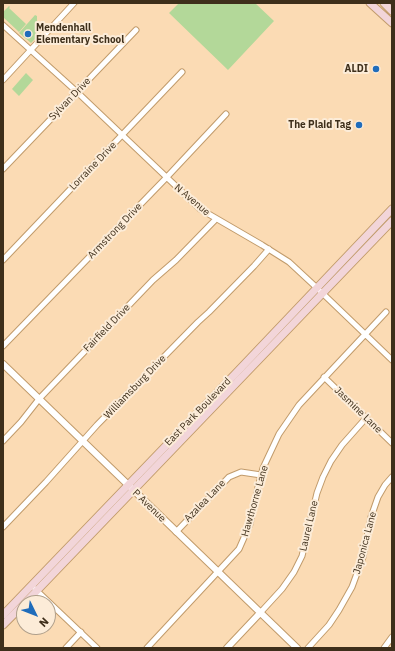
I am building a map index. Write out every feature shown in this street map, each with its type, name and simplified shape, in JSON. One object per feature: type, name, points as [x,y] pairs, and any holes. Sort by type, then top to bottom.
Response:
[{"type":"main road","points":[[370,3],[392,23]]},
{"type":"main road","points":[[383,15],[391,10],[384,3]]},
{"type":"main road","name":"East Park Boulevard","points":[[320,291],[392,209]]},
{"type":"main road","name":"East Park Boulevard","points":[[3,615],[34,588],[320,291],[392,221]]},
{"type":"main road","name":"East Park Boulevard","points":[[29,595],[34,588]]},
{"type":"main road","name":"East Park Boulevard","points":[[3,626],[16,612]]},
{"type":"street","points":[[3,80],[74,3]]},
{"type":"street","name":"N Avenue","points":[[3,25],[77,92],[200,209],[289,262],[392,360]]},
{"type":"street","name":"Sylvan Drive","points":[[3,169],[136,30]]},
{"type":"street","name":"Lorraine Drive","points":[[3,260],[182,72]]},
{"type":"street","name":"Armstrong Drive","points":[[3,346],[226,114]]},
{"type":"street","name":"Fairfield Drive","points":[[3,441],[21,422],[39,398],[153,280],[176,260],[216,219]]},
{"type":"street","name":"Williamsburg Drive","points":[[3,527],[97,425],[249,272],[269,249]]},
{"type":"street","name":"Hawthorne Lane","points":[[147,648],[239,549],[250,524],[261,475],[271,449],[289,419],[299,405],[386,312]]},
{"type":"street","name":"P Avenue","points":[[3,364],[82,442],[297,648]]},
{"type":"street","name":"Jasmine Lane","points":[[324,378],[392,443]]},
{"type":"street","name":"Laurel Lane","points":[[227,648],[260,613],[294,572],[302,556],[322,477],[330,461],[366,418]]},
{"type":"street","name":"Azalea Lane","points":[[176,532],[229,477],[241,472],[261,475]]},
{"type":"street","name":"Japonica Lane","points":[[308,648],[332,620],[352,587],[363,558],[371,517],[378,497],[392,477]]},
{"type":"street","points":[[34,588],[97,648]]},
{"type":"street","points":[[66,648],[81,632]]},
{"type":"street","points":[[384,648],[392,637]]},
{"type":"green space","points":[[179,3],[255,3],[274,21],[228,70],[169,13]]},
{"type":"green space","points":[[9,6],[9,8],[26,24],[19,32],[3,17],[3,12]]},
{"type":"green space","points":[[35,15],[37,16],[37,34],[31,43],[19,33]]},
{"type":"green space","points":[[26,73],[33,80],[19,96],[12,89]]},
{"type":"place","name":"Mendenhall Elementary School","points":[[28,34]]},
{"type":"place","name":"ALDI","points":[[376,69]]},
{"type":"place","name":"The Plaid Tag","points":[[359,125]]}]
